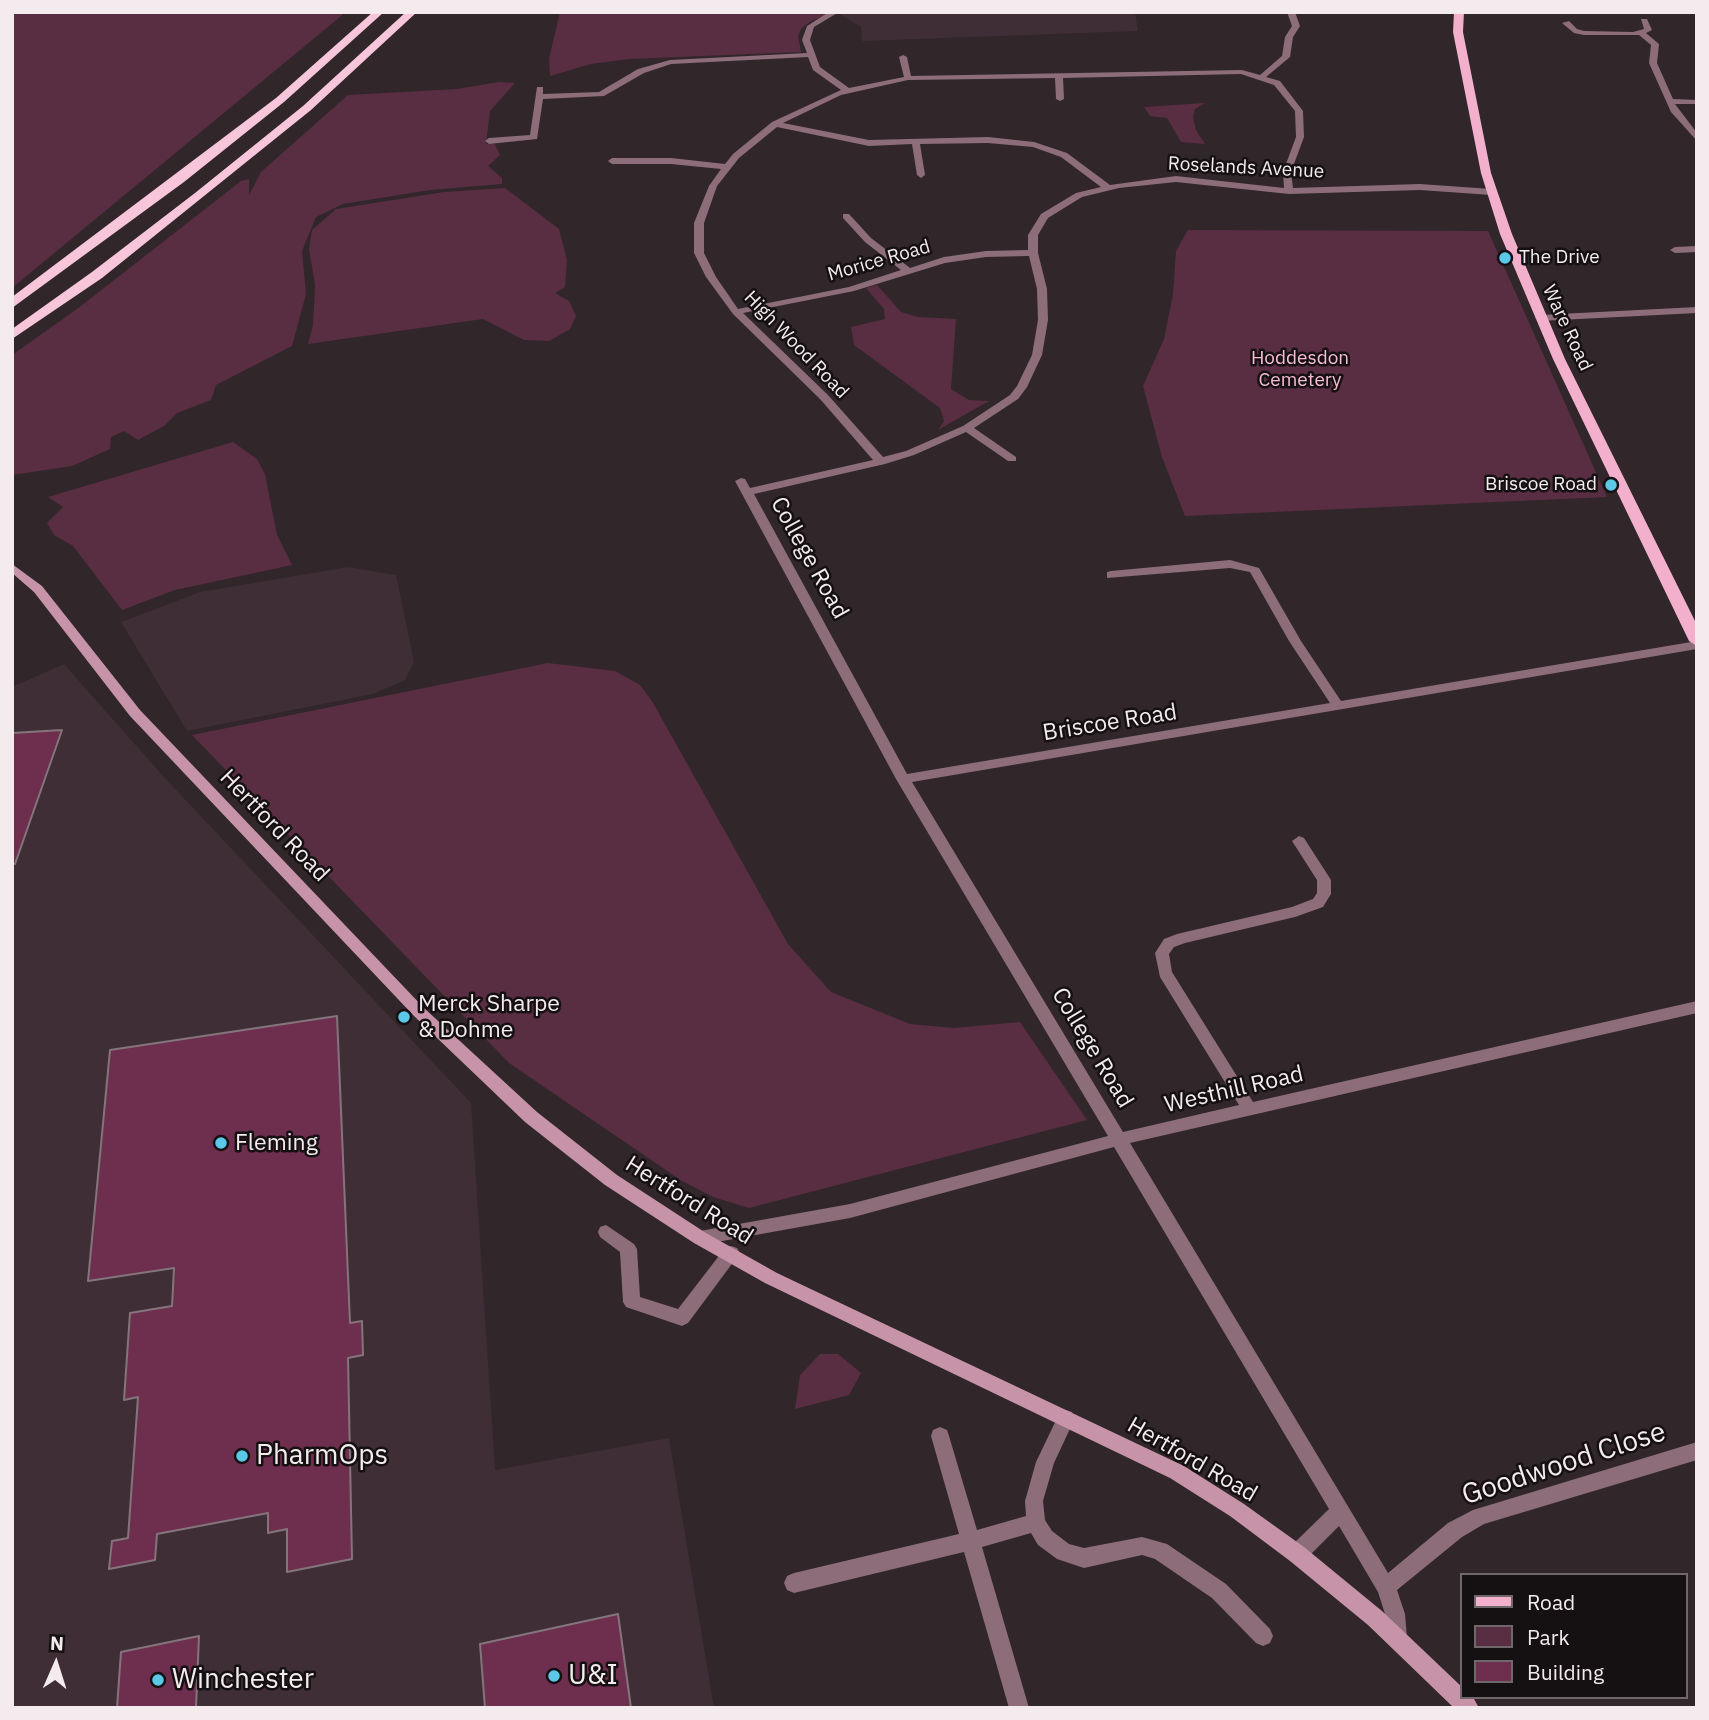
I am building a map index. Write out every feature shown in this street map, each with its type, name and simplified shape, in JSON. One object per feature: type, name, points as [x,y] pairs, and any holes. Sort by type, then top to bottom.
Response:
[{"type":"highway","points":[[12,304],[190,171],[279,100],[379,12]]},
{"type":"highway","points":[[12,335],[97,275],[190,203],[307,108],[412,12]]},
{"type":"main road","name":"Ware Road","points":[[1459,12],[1461,46],[1491,192],[1540,318],[1697,643]]},
{"type":"main road","name":"Hertford Road","points":[[12,567],[38,589],[135,713],[485,1076],[611,1180],[700,1238],[820,1303],[1177,1472],[1237,1510],[1297,1554],[1397,1638],[1469,1708]]},
{"type":"street","points":[[835,12],[807,31],[810,55],[819,71],[846,90]]},
{"type":"street","points":[[1289,191],[1287,172],[1300,137],[1301,119],[1283,87],[1263,76],[1286,57],[1289,37],[1296,26],[1291,12]]},
{"type":"street","points":[[1566,23],[1584,33],[1642,33],[1648,28],[1644,20]]},
{"type":"street","points":[[1642,33],[1655,44],[1653,63],[1681,123],[1697,139]]},
{"type":"street","points":[[489,141],[534,137],[540,92],[601,93],[641,71],[670,62],[810,55]]},
{"type":"street","points":[[903,57],[908,78]]},
{"type":"street","name":"High Wood Road","points":[[881,462],[824,397],[736,312],[706,269],[697,238],[705,202],[726,167],[775,124],[821,99],[846,90],[908,78],[1223,71],[1263,76]]},
{"type":"street","points":[[1059,75],[1060,99]]},
{"type":"street","points":[[1670,101],[1697,102]]},
{"type":"street","points":[[775,124],[858,142],[916,144],[988,140],[1034,145],[1064,155],[1107,187]]},
{"type":"street","points":[[916,144],[921,175]]},
{"type":"street","points":[[612,161],[663,161],[726,167]]},
{"type":"street","name":"Roselands Avenue","points":[[744,487],[881,462],[930,446],[967,428],[1014,397],[1022,387],[1037,355],[1043,304],[1033,253],[1033,235],[1044,216],[1071,199],[1107,187],[1190,179],[1289,191],[1420,187],[1491,192]]},
{"type":"street","points":[[846,216],[868,240],[907,270]]},
{"type":"street","points":[[1675,250],[1697,249]]},
{"type":"street","name":"Morice Road","points":[[736,312],[851,289],[907,270],[965,256],[1033,253]]},
{"type":"street","points":[[1540,318],[1697,310]]},
{"type":"street","points":[[967,428],[1012,459]]},
{"type":"street","name":"College Road","points":[[744,487],[903,779],[1386,1587],[1395,1614],[1397,1638]]},
{"type":"street","points":[[1111,575],[1230,564],[1255,570],[1288,630],[1339,707]]},
{"type":"street","name":"Briscoe Road","points":[[903,779],[1339,707],[1697,643]]},
{"type":"street","points":[[1250,1110],[1165,973],[1162,953],[1175,940],[1295,912],[1318,902],[1324,894],[1324,880],[1299,841]]},
{"type":"street","name":"Westhill Road","points":[[700,1238],[906,1198],[1120,1139],[1696,1009]]},
{"type":"street","points":[[606,1232],[628,1249],[632,1302],[682,1318],[731,1253]]},
{"type":"street","points":[[1066,1418],[1038,1480],[1034,1501],[1036,1522],[1045,1538],[1064,1552],[1084,1558],[1142,1546],[1160,1551],[1219,1591],[1263,1636]]},
{"type":"street","points":[[940,1436],[1019,1708]]},
{"type":"street","name":"Goodwood Close","points":[[1386,1587],[1455,1530],[1480,1516],[1697,1451]]},
{"type":"street","points":[[1297,1554],[1340,1511]]},
{"type":"street","points":[[794,1583],[971,1541],[1036,1522]]},
{"type":"shaded area","points":[[836,12],[1135,12],[1138,31],[862,41],[861,27]]},
{"type":"shaded area","points":[[348,567],[396,575],[414,662],[405,680],[373,694],[187,731],[121,622],[200,592]]},
{"type":"shaded area","points":[[64,664],[163,776],[471,1103],[495,1470],[669,1438],[714,1708],[12,1708],[12,687]]},
{"type":"green space","points":[[12,12],[346,12],[12,288]]},
{"type":"green space","points":[[560,12],[836,12],[811,21],[801,29],[798,36],[801,52],[629,59],[591,64],[550,76],[549,59]]},
{"type":"green space","points":[[499,82],[515,83],[490,111],[486,144],[495,144],[500,155],[488,166],[502,178],[502,184],[430,190],[343,204],[316,217],[302,251],[306,294],[292,346],[216,385],[211,400],[177,413],[164,426],[138,440],[124,431],[111,437],[110,449],[72,466],[12,475],[12,355],[77,309],[241,181],[249,179],[249,195],[261,172],[348,95],[457,89]]},
{"type":"green space","points":[[1205,103],[1195,109],[1193,117],[1196,130],[1205,144],[1181,142],[1167,118],[1150,116],[1144,107]]},
{"type":"green space","points":[[505,188],[559,229],[567,260],[565,287],[555,293],[569,301],[576,316],[570,329],[549,341],[524,340],[483,319],[308,344],[313,325],[315,285],[309,249],[312,230],[336,209],[444,192]]},
{"type":"green space","name":"Hoddesdon Cemetery","points":[[1188,230],[1488,231],[1607,497],[1185,516],[1162,457],[1143,386],[1164,339],[1173,294],[1176,251]]},
{"type":"green space","points":[[877,285],[901,312],[918,317],[956,319],[951,389],[969,400],[989,401],[938,430],[944,421],[940,408],[854,345],[851,327],[885,319],[884,309],[866,288]]},
{"type":"green space","points":[[233,442],[257,459],[265,474],[277,535],[292,565],[175,590],[122,610],[73,546],[54,535],[47,523],[63,507],[48,497]]},
{"type":"green space","points":[[548,663],[615,671],[640,685],[652,701],[788,944],[831,992],[910,1024],[954,1028],[1020,1022],[1087,1120],[749,1208],[713,1197],[682,1181],[509,1063],[192,735]]},
{"type":"green space","points":[[820,1354],[838,1354],[861,1373],[849,1395],[795,1409],[800,1375]]},
{"type":"building","points":[[62,730],[15,864],[12,864],[12,733]]},
{"type":"building","points":[[337,1016],[350,1323],[362,1321],[363,1355],[348,1358],[352,1559],[287,1572],[287,1529],[268,1533],[268,1513],[157,1534],[155,1560],[109,1569],[112,1541],[128,1538],[138,1397],[124,1400],[130,1313],[172,1306],[174,1268],[88,1281],[110,1050]]},
{"type":"building","name":"U&I","points":[[618,1614],[631,1708],[485,1708],[480,1644]]},
{"type":"building","name":"Winchester","points":[[199,1636],[196,1708],[117,1708],[121,1652]]},
{"type":"place","name":"The Drive","points":[[1505,258]]},
{"type":"place","name":"Briscoe Road","points":[[1611,485]]},
{"type":"place","name":"Merck Sharpe & Dohme","points":[[404,1017]]},
{"type":"place","name":"Fleming","points":[[221,1143]]},
{"type":"place","name":"PharmOps","points":[[242,1456]]},
{"type":"place","name":"U&I","points":[[554,1676]]},
{"type":"place","name":"Winchester","points":[[158,1680]]}]
